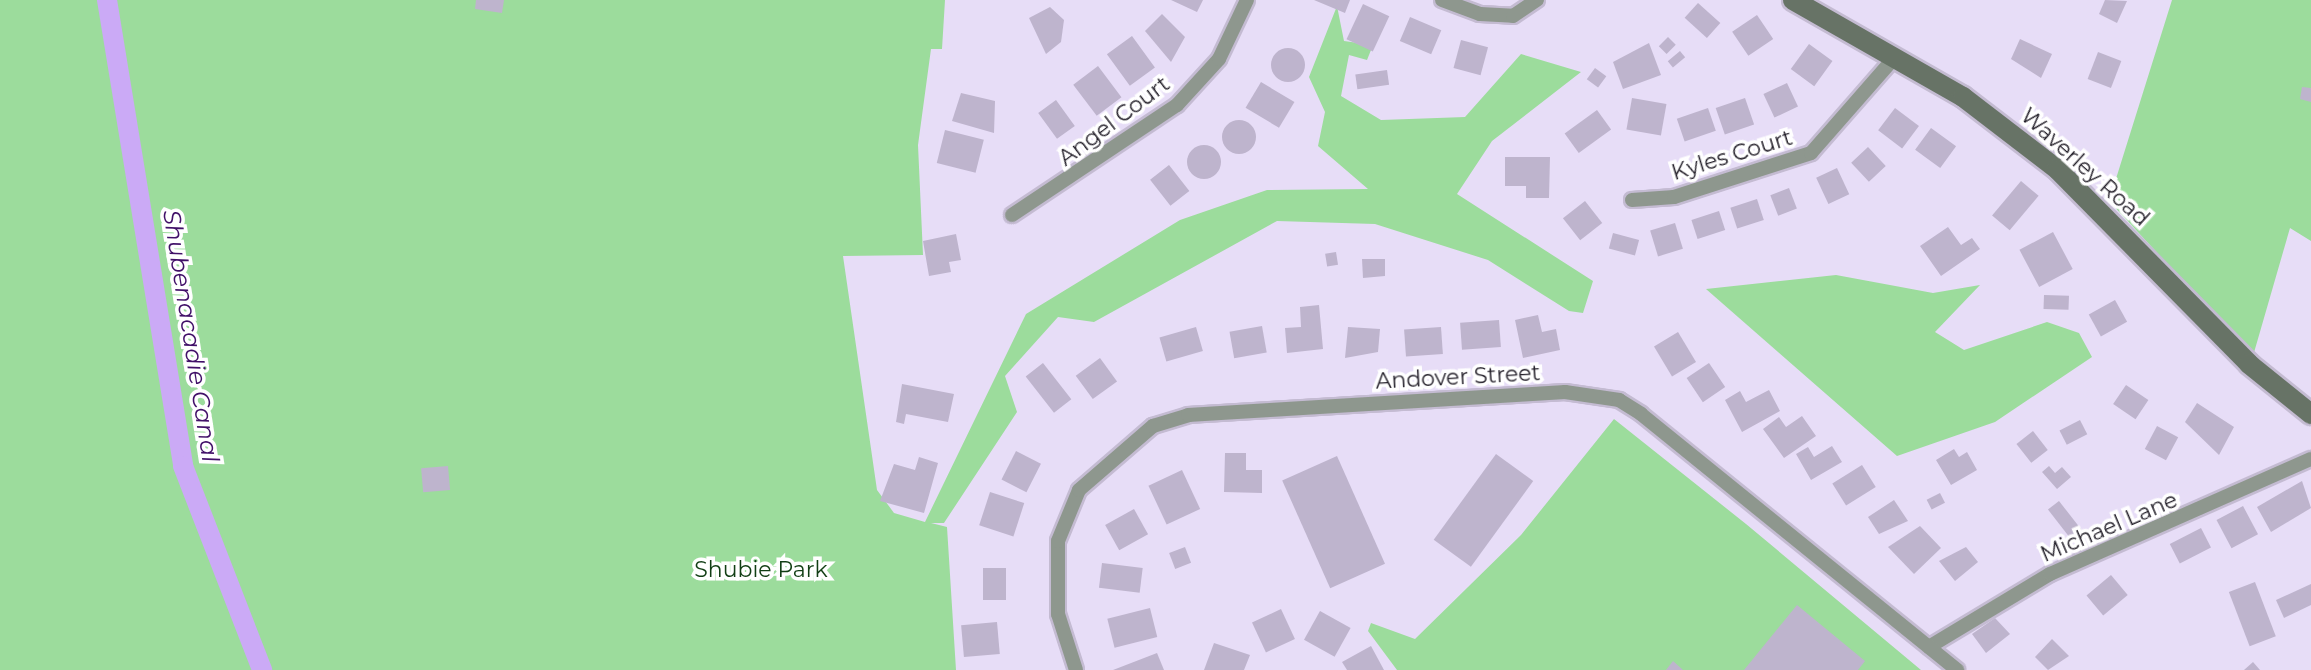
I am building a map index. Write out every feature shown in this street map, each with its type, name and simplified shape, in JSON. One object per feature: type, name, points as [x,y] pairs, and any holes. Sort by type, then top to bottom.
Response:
[{"type":"main road","name":"Waverley Road","points":[[1793,0],[1896,56],[2058,170],[2249,364],[2311,414]]},
{"type":"street","name":"Angel Court","points":[[1012,215],[1177,105],[1219,59],[1247,0]]},
{"type":"street","points":[[1442,0],[1480,14],[1513,16],[1537,0]]},
{"type":"street","name":"Kyles Court","points":[[1632,200],[1674,197],[1811,153],[1896,56]]},
{"type":"street","name":"Andover Street","points":[[1076,670],[1058,614],[1058,541],[1079,490],[1141,433],[1188,415],[1565,392],[1619,400],[1641,414],[1957,670]]},
{"type":"street","name":"Michael Lane","points":[[1929,647],[2050,574],[2311,459]]},
{"type":"green space","name":"Shubie Park","points":[[0,0],[945,0],[942,49],[931,49],[918,145],[923,255],[843,256],[877,490],[894,513],[925,522],[1026,314],[1180,220],[1267,190],[1368,189],[1318,146],[1325,112],[1309,77],[1337,6],[1344,41],[1373,45],[1367,60],[1349,55],[1341,96],[1381,120],[1465,117],[1521,54],[1581,72],[1492,141],[1457,194],[1593,281],[1583,313],[1569,311],[1488,260],[1375,224],[1277,221],[1094,322],[1058,317],[1005,376],[1017,412],[944,523],[931,523],[947,527],[956,670],[0,670]]},
{"type":"green space","points":[[2172,0],[2311,0],[2311,241],[2290,228],[2253,356],[2109,201]]},
{"type":"green space","points":[[1836,275],[1933,293],[1980,285],[1935,332],[1964,350],[2047,322],[2079,333],[2092,357],[1995,422],[1897,456],[1706,289]]},
{"type":"green space","points":[[1614,419],[1921,670],[1397,670],[1368,631],[1371,623],[1415,639],[1521,535]]},
{"type":"building","points":[[476,0],[504,0],[502,13],[475,9]]},
{"type":"building","points":[[1171,0],[1203,0],[1197,12]]},
{"type":"building","points":[[1314,0],[1350,0],[1345,13]]},
{"type":"building","points":[[2105,0],[2127,1],[2117,23],[2099,14]]},
{"type":"building","points":[[1698,3],[1720,23],[1707,38],[1685,18]]},
{"type":"building","points":[[1363,4],[1389,16],[1373,52],[1347,39]]},
{"type":"building","points":[[1050,7],[1064,20],[1061,42],[1046,54],[1029,18]]},
{"type":"building","points":[[1162,14],[1185,37],[1171,62],[1145,31]]},
{"type":"building","points":[[1757,15],[1773,39],[1748,56],[1732,32]]},
{"type":"building","points":[[1410,17],[1441,30],[1431,54],[1400,41]]},
{"type":"building","points":[[1132,36],[1155,68],[1130,86],[1107,54]]},
{"type":"building","points":[[1668,37],[1676,45],[1667,54],[1659,46]]},
{"type":"building","points":[[2020,39],[2052,54],[2041,78],[2011,59]]},
{"type":"building","points":[[1461,40],[1488,47],[1481,75],[1453,68]]},
{"type":"building","points":[[1649,43],[1661,75],[1623,89],[1613,62]]},
{"type":"building","points":[[1809,44],[1832,61],[1814,86],[1791,69]]},
{"type":"building","points":[[1288,48],[1300,53],[1305,65],[1300,77],[1288,82],[1276,77],[1271,65],[1276,53]]},
{"type":"building","points":[[1680,51],[1685,57],[1673,67],[1668,61]]},
{"type":"building","points":[[2098,52],[2121,61],[2111,88],[2088,79]]},
{"type":"building","points":[[1098,66],[1121,97],[1097,116],[1073,85]]},
{"type":"building","points":[[1595,68],[1606,76],[1598,88],[1587,79]]},
{"type":"building","points":[[1387,70],[1389,85],[1357,89],[1355,74]]},
{"type":"building","points":[[1261,82],[1294,102],[1279,128],[1246,108]]},
{"type":"building","points":[[1787,83],[1798,107],[1774,118],[1763,94]]},
{"type":"building","points":[[2302,87],[2311,88],[2311,102],[2300,99]]},
{"type":"building","points":[[961,93],[995,101],[994,133],[952,121]]},
{"type":"building","points":[[1632,98],[1666,104],[1661,136],[1626,130]]},
{"type":"building","points":[[1745,98],[1754,124],[1725,135],[1716,108]]},
{"type":"building","points":[[1056,100],[1075,126],[1057,139],[1038,113]]},
{"type":"building","points":[[1708,108],[1716,131],[1685,141],[1677,119]]},
{"type":"building","points":[[1895,108],[1919,126],[1902,148],[1878,130]]},
{"type":"building","points":[[1597,110],[1611,129],[1579,153],[1565,134]]},
{"type":"building","points":[[1239,120],[1251,125],[1256,137],[1251,149],[1239,154],[1227,149],[1222,137],[1227,125]]},
{"type":"building","points":[[1931,128],[1956,146],[1940,168],[1915,150]]},
{"type":"building","points":[[945,130],[984,140],[976,173],[937,163]]},
{"type":"building","points":[[1204,145],[1216,150],[1221,162],[1216,174],[1204,179],[1192,174],[1187,162],[1192,150]]},
{"type":"building","points":[[1868,147],[1886,166],[1869,182],[1851,163]]},
{"type":"building","points":[[1505,157],[1550,157],[1549,198],[1526,198],[1526,186],[1505,186]]},
{"type":"building","points":[[1169,165],[1189,191],[1170,206],[1150,180]]},
{"type":"building","points":[[1837,168],[1849,194],[1828,204],[1816,178]]},
{"type":"building","points":[[2021,181],[2039,196],[2010,230],[1992,215]]},
{"type":"building","points":[[1789,188],[1797,209],[1778,216],[1770,195]]},
{"type":"building","points":[[1757,199],[1764,220],[1737,229],[1730,208]]},
{"type":"building","points":[[1585,201],[1602,223],[1580,240],[1563,218]]},
{"type":"building","points":[[1719,211],[1725,230],[1698,239],[1691,220]]},
{"type":"building","points":[[1675,223],[1683,249],[1658,256],[1650,231]]},
{"type":"building","points":[[1948,227],[1961,245],[1972,238],[1980,249],[1941,276],[1920,246]]},
{"type":"building","points":[[2053,232],[2073,269],[2039,287],[2019,250]]},
{"type":"building","points":[[1613,233],[1639,240],[1635,255],[1609,248]]},
{"type":"building","points":[[956,234],[961,260],[949,262],[951,272],[929,276],[923,241]]},
{"type":"building","points":[[1336,252],[1338,265],[1327,267],[1325,254]]},
{"type":"building","points":[[1362,259],[1385,259],[1385,276],[1363,278]]},
{"type":"building","points":[[2044,295],[2069,296],[2068,310],[2044,309]]},
{"type":"building","points":[[2115,300],[2127,322],[2101,336],[2089,315]]},
{"type":"building","points":[[1319,305],[1323,349],[1287,353],[1285,328],[1301,327],[1300,307]]},
{"type":"building","points":[[1538,315],[1542,332],[1556,329],[1560,350],[1523,358],[1515,320]]},
{"type":"building","points":[[1499,320],[1501,347],[1462,350],[1460,323]]},
{"type":"building","points":[[1262,326],[1267,353],[1234,358],[1230,332]]},
{"type":"building","points":[[1196,327],[1203,351],[1166,362],[1159,337]]},
{"type":"building","points":[[1348,327],[1380,329],[1378,352],[1345,358]]},
{"type":"building","points":[[1441,327],[1443,354],[1406,357],[1404,330]]},
{"type":"building","points":[[1678,332],[1696,362],[1672,376],[1654,346]]},
{"type":"building","points":[[1100,358],[1117,381],[1093,399],[1076,376]]},
{"type":"building","points":[[1043,363],[1071,399],[1054,413],[1026,377]]},
{"type":"building","points":[[1709,363],[1725,387],[1703,402],[1687,378]]},
{"type":"building","points":[[902,384],[954,394],[948,422],[906,414],[904,424],[896,422]]},
{"type":"building","points":[[2126,385],[2148,400],[2136,419],[2113,404]]},
{"type":"building","points":[[1769,390],[1780,411],[1742,432],[1725,400],[1740,391],[1746,402]]},
{"type":"building","points":[[2197,403],[2234,427],[2219,455],[2185,422]]},
{"type":"building","points":[[1802,416],[1816,436],[1784,458],[1763,429],[1779,417],[1786,427]]},
{"type":"building","points":[[2080,420],[2087,434],[2067,445],[2060,430]]},
{"type":"building","points":[[2157,426],[2178,437],[2166,460],[2145,449]]},
{"type":"building","points":[[2033,431],[2048,450],[2031,463],[2016,444]]},
{"type":"building","points":[[1832,446],[1842,462],[1811,480],[1796,454],[1808,447],[1814,457]]},
{"type":"building","points":[[1954,449],[1959,457],[1967,452],[1977,470],[1951,485],[1936,460]]},
{"type":"building","points":[[1016,451],[1041,464],[1026,492],[1001,480]]},
{"type":"building","points":[[1225,453],[1246,453],[1246,470],[1262,470],[1262,493],[1224,492]]},
{"type":"building","points":[[1496,454],[1533,481],[1471,567],[1434,540]]},
{"type":"building","points":[[1337,456],[1385,564],[1330,588],[1282,480]]},
{"type":"building","points":[[919,457],[938,463],[924,513],[880,501],[894,464],[915,470]]},
{"type":"building","points":[[1862,465],[1876,487],[1846,506],[1832,484]]},
{"type":"building","points":[[448,466],[450,490],[423,492],[421,468]]},
{"type":"building","points":[[2049,466],[2055,473],[2062,467],[2071,477],[2057,489],[2042,472]]},
{"type":"building","points":[[1182,470],[1200,509],[1167,525],[1148,486]]},
{"type":"building","points":[[2302,481],[2311,508],[2271,532],[2257,507]]},
{"type":"building","points":[[990,492],[1024,503],[1013,536],[979,525]]},
{"type":"building","points":[[1940,493],[1945,503],[1932,510],[1927,500]]},
{"type":"building","points":[[1894,500],[1908,521],[1879,534],[1868,517]]},
{"type":"building","points":[[2059,501],[2084,533],[2073,542],[2048,510]]},
{"type":"building","points":[[2243,506],[2258,534],[2232,548],[2217,520]]},
{"type":"building","points":[[1134,509],[1148,534],[1119,550],[1105,525]]},
{"type":"building","points":[[1920,526],[1941,548],[1914,574],[1888,547]]},
{"type":"building","points":[[2201,528],[2211,548],[2180,563],[2170,544]]},
{"type":"building","points":[[1185,547],[1191,563],[1175,569],[1169,553]]},
{"type":"building","points":[[1966,547],[1978,562],[1955,581],[1939,561]]},
{"type":"building","points":[[1102,563],[1143,568],[1140,593],[1099,588]]},
{"type":"building","points":[[983,568],[1006,568],[1006,600],[983,600]]},
{"type":"building","points":[[2111,575],[2128,595],[2103,615],[2086,596]]},
{"type":"building","points":[[2255,582],[2276,636],[2250,646],[2229,592]]},
{"type":"building","points":[[2311,584],[2311,605],[2284,618],[2276,600]]},
{"type":"building","points":[[1797,605],[1865,661],[1858,670],[1744,670]]},
{"type":"building","points":[[1150,608],[1157,637],[1115,648],[1107,619]]},
{"type":"building","points":[[1281,609],[1295,639],[1266,652],[1252,623]]},
{"type":"building","points":[[1320,611],[1351,628],[1335,657],[1304,640]]},
{"type":"building","points":[[1995,618],[2010,634],[1986,653],[1972,634]]},
{"type":"building","points":[[997,622],[1000,654],[964,657],[961,625]]},
{"type":"building","points":[[2052,639],[2069,656],[2048,670],[2035,657]]},
{"type":"building","points":[[1214,643],[1250,655],[1244,670],[1204,670]]},
{"type":"building","points":[[1371,646],[1384,670],[1347,670],[1342,662]]},
{"type":"building","points":[[1157,653],[1164,670],[1113,670]]},
{"type":"building","points":[[1673,661],[1683,670],[1666,670]]},
{"type":"building","points":[[2253,662],[2260,670],[2244,670]]},
{"type":"waterway","name":"Shubenacadie Canal","points":[[107,0],[183,466],[262,670]]}]
